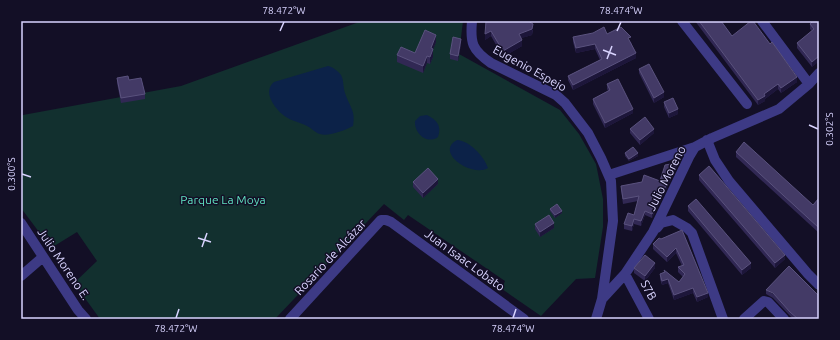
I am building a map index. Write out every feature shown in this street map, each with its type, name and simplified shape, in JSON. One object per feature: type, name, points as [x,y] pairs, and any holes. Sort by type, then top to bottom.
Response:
[{"type":"street","name":"Eugenio Espejo","points":[[472,21],[471,37],[475,49],[481,57],[556,95],[565,103],[588,133],[609,175],[611,181],[613,221],[602,299],[596,319]]},
{"type":"street","points":[[682,21],[747,104]]},
{"type":"street","points":[[762,21],[808,84]]},
{"type":"street","name":"Julio Moreno","points":[[602,299],[625,274],[653,232],[695,147],[707,140],[779,109],[819,73]]},
{"type":"street","points":[[707,140],[715,160],[729,181],[819,285]]},
{"type":"street","points":[[609,175],[695,147]]},
{"type":"street","name":"Rosario de Alcázar","points":[[290,319],[381,220],[392,222]]},
{"type":"street","points":[[653,232],[661,223],[673,220],[687,228],[692,233],[723,319]]},
{"type":"street","name":"Juan Isaac Lobato","points":[[392,222],[524,319]]},
{"type":"street","name":"Julio Moreno E.","points":[[21,223],[78,310],[86,319]]},
{"type":"street","points":[[21,276],[44,257]]},
{"type":"street","name":"S7B","points":[[625,274],[649,319]]},
{"type":"street","points":[[744,319],[764,301],[768,302],[784,319]]},
{"type":"green space","name":"Parque La Moya","points":[[362,21],[463,21],[459,54],[560,110],[579,134],[596,164],[603,199],[603,227],[595,278],[576,279],[541,316],[502,289],[505,281],[408,215],[404,220],[384,204],[275,319],[100,319],[74,283],[97,261],[77,232],[51,248],[21,208],[21,117],[23,115],[181,86]]},
{"type":"water","points":[[328,66],[332,67],[342,77],[345,93],[353,112],[354,121],[353,126],[350,128],[337,133],[323,135],[284,116],[270,98],[269,90],[274,82]]},
{"type":"water","points":[[427,115],[436,121],[439,127],[438,137],[430,140],[426,139],[419,133],[415,125],[415,121],[420,116]]},
{"type":"water","points":[[457,140],[467,143],[476,150],[488,168],[473,170],[465,167],[452,157],[450,151],[451,145]]},
{"type":"building","points":[[486,21],[528,21],[533,24],[532,29],[519,34],[522,40],[503,51],[491,31],[485,34]]},
{"type":"building","points":[[699,21],[721,21],[732,36],[753,21],[770,44],[772,42],[797,77],[781,88],[778,84],[764,94],[765,96],[758,100]]},
{"type":"building","points":[[813,21],[819,21],[819,56],[812,62],[797,43],[814,29],[810,24]]},
{"type":"building","points":[[604,27],[607,34],[621,27],[631,37],[628,38],[636,53],[573,85],[568,76],[602,59],[595,44],[576,48],[573,37],[593,33]]},
{"type":"building","points":[[425,30],[436,35],[431,48],[433,49],[430,57],[427,56],[423,66],[397,55],[401,47],[415,53]]},
{"type":"building","points":[[453,37],[461,39],[458,56],[450,54]]},
{"type":"building","points":[[649,64],[664,92],[654,98],[639,69]]},
{"type":"building","points":[[128,76],[129,80],[141,78],[145,94],[121,98],[117,78]]},
{"type":"building","points":[[618,79],[633,109],[605,123],[593,99],[610,90],[607,84]]},
{"type":"building","points":[[673,98],[678,109],[669,113],[664,102]]},
{"type":"building","points":[[645,117],[654,129],[640,140],[630,129]]},
{"type":"building","points":[[744,142],[813,205],[819,198],[819,228],[736,152]]},
{"type":"building","points":[[633,147],[638,153],[629,159],[625,153]]},
{"type":"building","points":[[677,163],[652,214],[645,211],[641,221],[634,219],[632,226],[624,224],[628,213],[634,215],[639,196],[623,199],[621,186],[642,182],[644,175],[660,181],[665,165]]},
{"type":"building","points":[[709,166],[785,255],[775,263],[699,175]]},
{"type":"building","points":[[428,168],[438,179],[423,193],[413,182]]},
{"type":"building","points":[[696,199],[751,263],[742,270],[688,206]]},
{"type":"building","points":[[557,204],[562,211],[555,215],[550,209]]},
{"type":"building","points":[[549,215],[554,223],[540,232],[535,224]]},
{"type":"building","points":[[682,230],[708,293],[697,297],[693,288],[674,295],[668,279],[662,281],[660,274],[665,272],[664,270],[679,282],[685,274],[678,267],[684,265],[676,248],[667,257],[653,244],[659,238],[661,239]]},
{"type":"building","points":[[645,255],[655,263],[645,276],[634,268]]},
{"type":"building","points":[[789,266],[819,296],[819,319],[798,319],[773,293],[766,290]]}]
